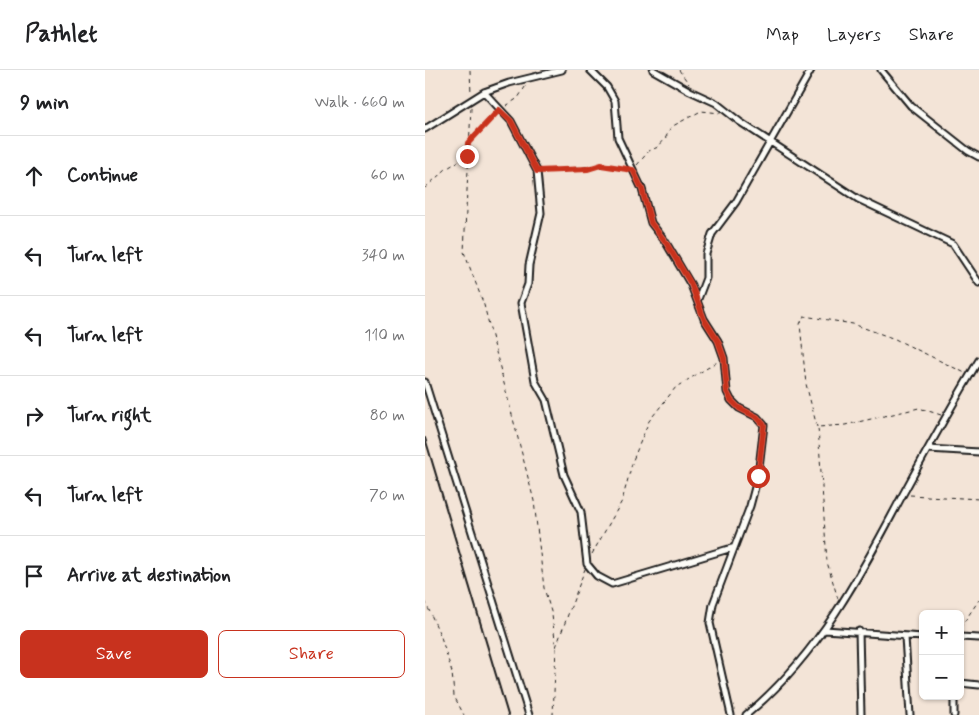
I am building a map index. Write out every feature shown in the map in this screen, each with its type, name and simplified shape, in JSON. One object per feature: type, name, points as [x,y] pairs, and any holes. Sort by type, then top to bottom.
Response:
[{"type":"street","points":[[425,129],[484,92],[531,77],[562,70]]},
{"type":"street","points":[[590,70],[607,87],[615,101],[618,138],[642,189],[651,223],[668,245],[698,300],[704,319],[714,333],[724,358],[727,392],[731,400],[739,408],[757,417],[764,425],[758,476],[750,506],[732,548],[713,604],[710,623],[731,715]]},
{"type":"street","points":[[653,70],[716,103],[729,114],[858,199],[953,244],[979,283]]},
{"type":"street","points":[[698,300],[706,278],[706,254],[712,234],[735,202],[747,178],[771,141],[811,70]]},
{"type":"street","points":[[881,70],[911,106],[968,151],[979,157]]},
{"type":"street","points":[[484,92],[511,121],[537,171],[541,213],[529,265],[528,284],[521,303],[535,381],[546,400],[564,475],[581,512],[587,564],[597,576],[612,584],[732,548]]},
{"type":"street","points":[[746,715],[773,693],[792,673],[825,630],[852,588],[979,360]]},
{"type":"street","points":[[425,382],[529,715]]},
{"type":"street","points":[[928,449],[979,452]]},
{"type":"street","points":[[825,630],[919,637]]},
{"type":"street","points":[[859,632],[861,715]]},
{"type":"street","points":[[905,637],[910,715]]},
{"type":"street","points":[[964,637],[979,638]]},
{"type":"street","points":[[964,683],[979,685]]},
{"type":"street","points":[[954,700],[955,715]]},
{"type":"path","points":[[471,70],[464,252],[484,305],[534,501],[544,588],[552,615],[556,648],[553,715]]},
{"type":"path","points":[[679,70],[699,95]]},
{"type":"path","points":[[468,143],[499,110],[518,98],[531,77]]},
{"type":"path","points":[[537,171],[588,169],[601,165],[633,170],[649,151],[658,147],[671,127],[701,111],[729,114]]},
{"type":"path","points":[[425,188],[446,169],[467,156]]},
{"type":"path","points":[[840,606],[827,562],[818,427],[805,384],[800,324],[804,316],[853,324],[895,339],[970,375]]},
{"type":"path","points":[[556,648],[587,564],[622,501],[633,460],[649,421],[676,387],[724,358]]},
{"type":"path","points":[[818,427],[845,425],[919,408],[942,415]]},
{"type":"path","points":[[903,495],[979,499]]},
{"type":"path","points":[[964,622],[979,600]]},
{"type":"path","points":[[425,601],[441,637],[452,672],[454,696],[464,715]]},
{"type":"railway","points":[[425,438],[508,715]]},
{"type":"route","points":[[467,156],[468,143],[499,110],[511,121],[537,171],[588,169],[601,165],[633,170],[642,189],[651,223],[671,249],[681,270],[691,284],[704,319],[718,341],[724,358],[727,392],[731,400],[739,408],[761,420],[764,425],[758,476]]}]
